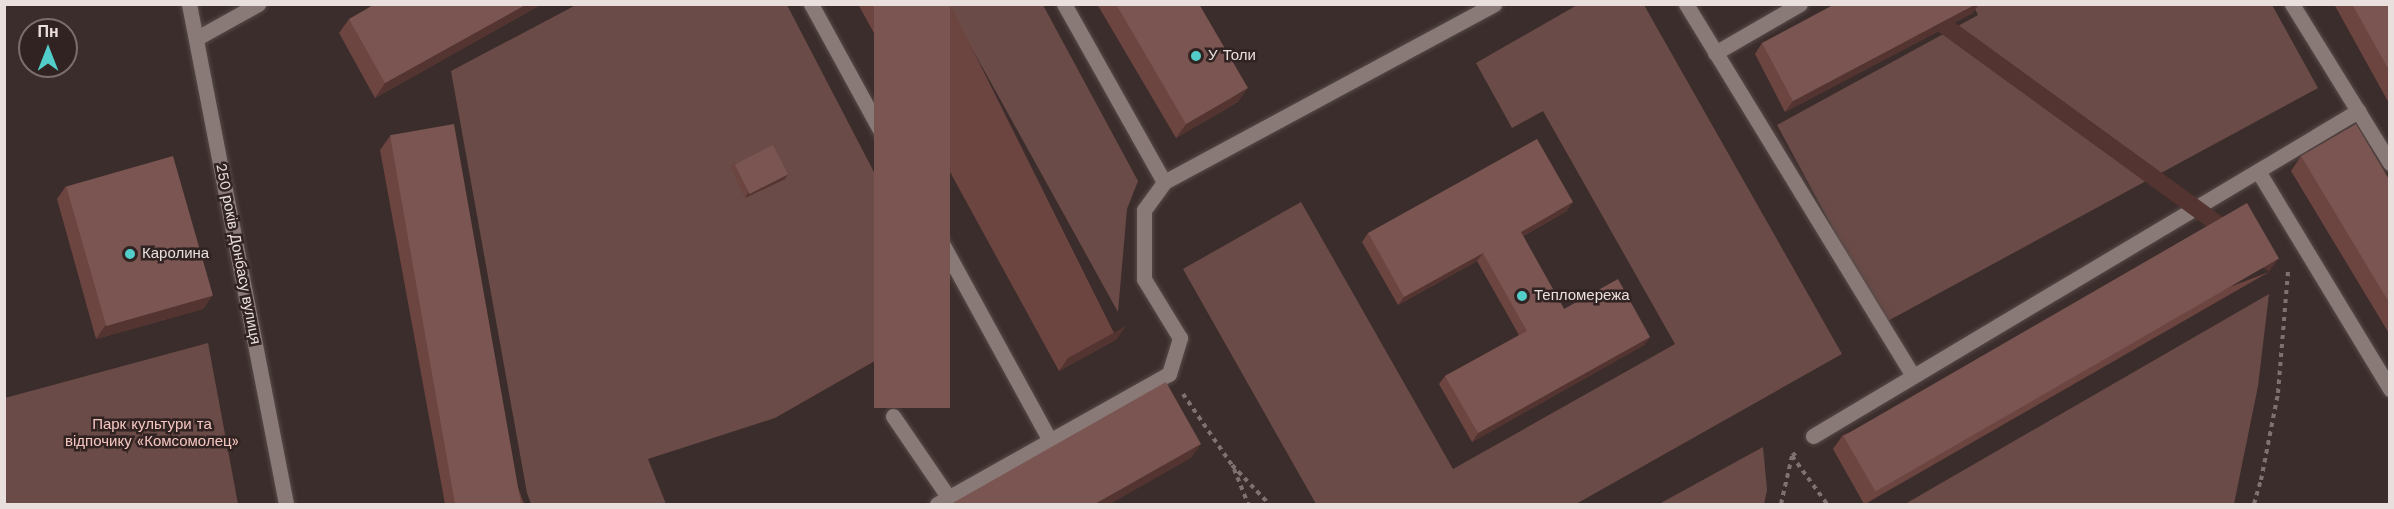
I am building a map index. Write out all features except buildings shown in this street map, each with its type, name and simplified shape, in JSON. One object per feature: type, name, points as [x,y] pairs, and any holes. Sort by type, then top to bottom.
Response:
[{"type":"street","name":"250 років Донбасу вулиця","points":[[189,4],[286,504]]},
{"type":"street","points":[[197,38],[258,4]]},
{"type":"street","points":[[811,4],[1050,441]]},
{"type":"street","points":[[1064,4],[1164,183]]},
{"type":"street","points":[[893,416],[943,501],[1169,374],[1180,338],[1144,279],[1144,210],[1164,183],[1472,10],[1494,4]]},
{"type":"street","points":[[1686,4],[1912,376]]},
{"type":"street","points":[[1715,52],[1800,4]]},
{"type":"street","points":[[2292,4],[2390,164]]},
{"type":"street","points":[[1813,436],[2358,111]]},
{"type":"street","points":[[2258,171],[2390,389]]},
{"type":"path","points":[[2254,504],[2262,480],[2278,393],[2292,226]]},
{"type":"path","points":[[1169,374],[1232,465],[1269,504]]},
{"type":"path","points":[[1780,504],[1792,456],[1813,436]]},
{"type":"path","points":[[1792,456],[1827,504]]},
{"type":"path","points":[[1232,465],[1248,504]]},
{"type":"green space","points":[[1579,4],[1644,5],[1842,354],[1576,504],[1316,504],[1183,269],[1301,202],[1453,469],[1675,344],[1543,111],[1512,128],[1476,63]]},
{"type":"green space","points":[[576,5],[787,5],[950,318],[775,418],[648,459],[666,504],[531,504],[527,493],[451,71]]},
{"type":"green space","points":[[948,5],[1043,5],[1138,181],[1127,209],[1118,312]]},
{"type":"green space","points":[[1973,5],[2272,5],[2318,88],[1884,323],[1777,125],[1978,15]]},
{"type":"green space","points":[[2269,294],[2258,386],[2234,504],[1905,504]]},
{"type":"green space","name":"Парк культури та відпочику «Комсомолец»","points":[[208,343],[238,504],[5,504],[5,398]]},
{"type":"green space","points":[[1763,447],[1767,490],[1764,504],[1659,504]]},
{"type":"place","name":"У Толи","points":[[1196,56]]},
{"type":"place","name":"Каролина","points":[[130,254]]},
{"type":"place","name":"Тепломережа","points":[[1522,296]]}]
